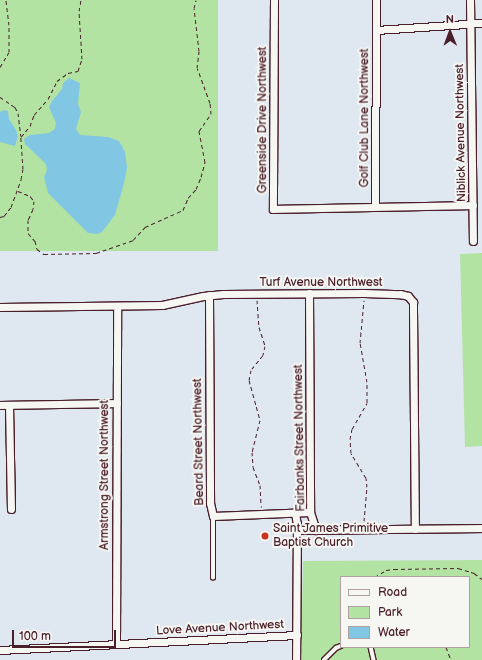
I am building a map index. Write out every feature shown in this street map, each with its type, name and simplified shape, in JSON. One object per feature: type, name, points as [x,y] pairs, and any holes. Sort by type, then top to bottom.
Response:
[{"type":"street","name":"Greenside Drive Northwest","points":[[274,0],[273,209],[473,205]]},
{"type":"street","points":[[376,0],[376,30],[482,23]]},
{"type":"street","name":"Niblick Avenue Northwest","points":[[470,0],[473,241]]},
{"type":"street","name":"Golf Club Lane Northwest","points":[[376,30],[376,206]]},
{"type":"street","name":"Turf Avenue Northwest","points":[[0,307],[162,304],[209,295],[364,293],[400,294],[408,296],[413,302],[415,529]]},
{"type":"street","name":"Fairbanks Street Northwest","points":[[309,294],[310,512],[316,530]]},
{"type":"street","name":"Beard Street Northwest","points":[[209,295],[210,503],[213,516],[310,512]]},
{"type":"street","name":"Armstrong Street Northwest","points":[[116,644],[117,306]]},
{"type":"street","points":[[0,405],[117,403]]},
{"type":"street","points":[[9,405],[11,509]]},
{"type":"street","points":[[295,513],[297,530],[296,660]]},
{"type":"street","points":[[297,530],[482,528]]},
{"type":"street","name":"Love Avenue Northwest","points":[[0,650],[297,635]]},
{"type":"lane","points":[[213,516],[213,578]]},
{"type":"lane","points":[[324,660],[340,647]]},
{"type":"lane","points":[[371,648],[374,660]]},
{"type":"path","points":[[0,68],[9,52],[9,25],[6,0]]},
{"type":"path","points":[[21,137],[30,126],[34,115],[48,99],[57,81],[68,73],[78,71],[82,59],[79,11],[81,0]]},
{"type":"path","points":[[18,190],[30,196],[34,201],[33,209],[28,220],[28,233],[35,241],[37,249],[44,254],[96,253],[133,240],[145,227],[183,210],[188,198],[196,189],[201,177],[205,162],[199,131],[211,114],[210,103],[197,68],[199,51],[194,8],[196,0]]},
{"type":"path","points":[[0,97],[15,107],[18,113],[23,169],[12,207],[4,216],[0,217]]},
{"type":"path","points":[[364,293],[360,343],[367,382],[367,403],[352,429],[350,439],[351,453],[366,478],[367,487],[364,530]]},
{"type":"path","points":[[257,294],[259,327],[265,346],[263,355],[251,370],[250,380],[259,410],[260,420],[252,452],[252,460],[260,484],[261,514]]},
{"type":"path","points":[[377,576],[386,570],[394,569],[458,568],[474,573],[482,579]]},
{"type":"path","points":[[446,648],[451,660]]},
{"type":"green space","points":[[0,0],[218,0],[218,251],[0,251]]},
{"type":"green space","points":[[482,253],[482,446],[465,447],[460,254]]},
{"type":"green space","points":[[482,560],[482,660],[301,660],[303,561]]},
{"type":"water","points":[[69,78],[80,83],[78,104],[81,112],[76,129],[80,135],[108,137],[119,141],[125,152],[127,168],[115,215],[102,232],[97,234],[88,233],[48,193],[44,177],[47,170],[46,164],[25,144],[24,139],[30,135],[49,133],[55,129],[56,123],[49,107],[62,89],[63,83]]},
{"type":"water","points":[[4,110],[8,111],[9,119],[18,136],[15,146],[0,142],[0,112]]},
{"type":"place","name":"Saint James Primitive Baptist Church","points":[[265,536]]}]
